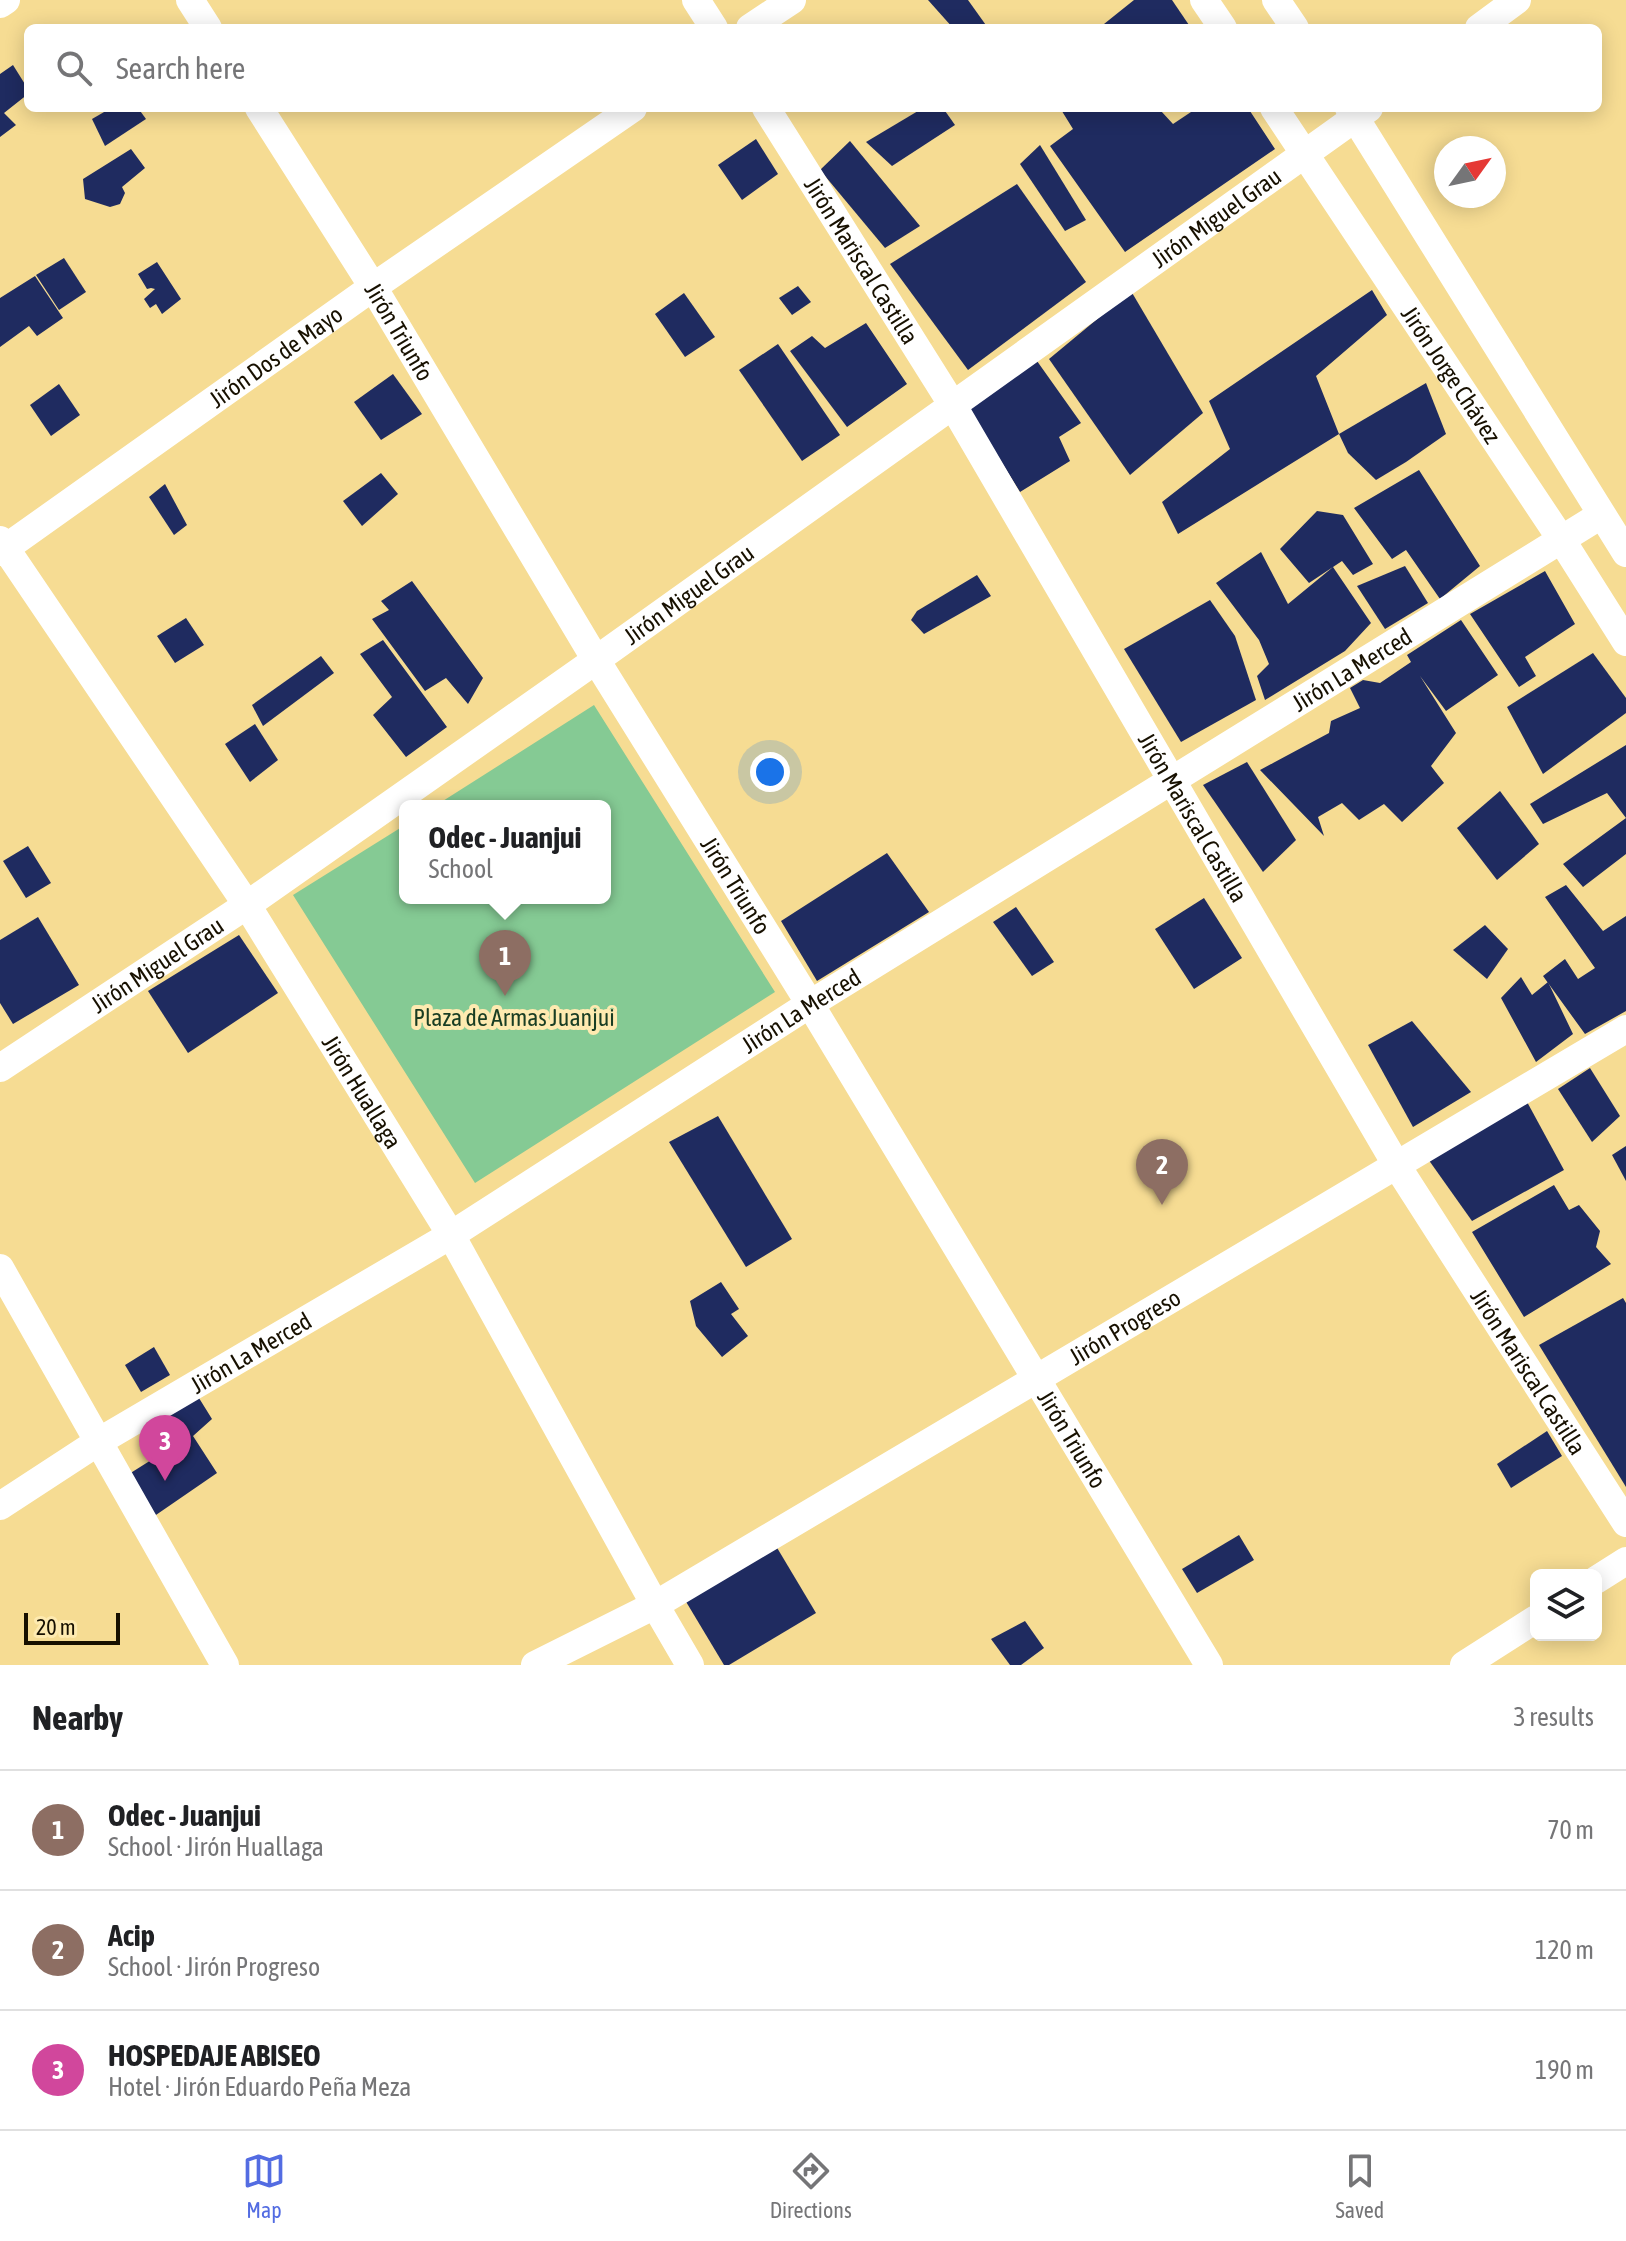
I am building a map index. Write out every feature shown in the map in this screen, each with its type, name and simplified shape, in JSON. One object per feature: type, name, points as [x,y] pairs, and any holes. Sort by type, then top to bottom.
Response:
[{"type":"street","points":[[0,4],[6,0]]},
{"type":"street","points":[[190,0],[205,24]]},
{"type":"street","points":[[696,0],[711,24]]},
{"type":"street","points":[[756,24],[792,0]]},
{"type":"street","points":[[1204,0],[1220,24]]},
{"type":"street","points":[[1276,0],[1292,24]]},
{"type":"street","points":[[1484,24],[1517,0]]},
{"type":"street","name":"Jirón Triunfo","points":[[262,112],[373,287],[596,660],[810,1004],[1209,1665]]},
{"type":"street","name":"Jirón Dos de Mayo","points":[[2,547],[627,112]]},
{"type":"street","name":"Jirón Mariscal Castilla","points":[[769,112],[952,404],[1397,1166],[1626,1523]]},
{"type":"street","name":"Jirón Jorge Chávez","points":[[1277,112],[1561,539],[1626,642]]},
{"type":"street","name":"Jirón Miguel Grau","points":[[0,1068],[247,905],[596,660],[1305,155],[1357,112]]},
{"type":"street","points":[[1359,112],[1626,553]]},
{"type":"street","name":"Jirón La Merced","points":[[0,1506],[98,1442],[451,1235],[810,1004],[1601,515]]},
{"type":"street","name":"Jirón Huallaga","points":[[2,547],[247,905],[451,1235],[690,1665]]},
{"type":"street","name":"Jirón Progreso","points":[[535,1665],[655,1605],[1626,1029]]},
{"type":"street","points":[[0,1268],[225,1665]]},
{"type":"street","points":[[1602,1576],[1626,1561]]},
{"type":"street","points":[[1464,1665],[1530,1623]]},
{"type":"green space","name":"Plaza de Armas Juanjui","points":[[594,705],[775,992],[475,1183],[293,895],[399,829],[399,904],[611,904],[611,800],[444,800]]},
{"type":"building","points":[[928,0],[968,0],[985,24],[949,24]]},
{"type":"building","points":[[1134,0],[1172,0],[1188,24],[1104,24]]},
{"type":"building","points":[[13,65],[24,83],[24,97],[4,113],[16,125],[0,137],[0,74]]},
{"type":"building","points":[[104,112],[141,112],[146,119],[105,146],[92,119]]},
{"type":"building","points":[[916,112],[946,112],[955,125],[892,166],[866,142]]},
{"type":"building","points":[[1062,112],[1162,112],[1173,124],[1191,112],[1251,112],[1275,149],[1125,252],[1050,146],[1073,129]]},
{"type":"building","points":[[756,139],[778,174],[742,200],[718,165]]},
{"type":"building","points":[[850,141],[920,226],[885,248],[820,170]]},
{"type":"building","points":[[1040,145],[1086,220],[1065,231],[1020,164]]},
{"type":"building","points":[[131,149],[145,168],[122,187],[125,193],[120,204],[110,207],[85,199],[83,179]]},
{"type":"building","points":[[1017,184],[1086,282],[968,370],[890,264]]},
{"type":"building","points":[[64,258],[86,292],[59,310],[36,275]]},
{"type":"building","points":[[157,262],[181,299],[162,314],[156,304],[150,308],[144,299],[155,289],[147,289],[138,274]]},
{"type":"building","points":[[35,276],[63,318],[37,336],[29,326],[0,347],[0,298]]},
{"type":"building","points":[[798,286],[811,302],[792,315],[779,298]]},
{"type":"building","points":[[1372,290],[1387,315],[1316,376],[1339,434],[1178,534],[1162,502],[1230,449],[1209,401]]},
{"type":"building","points":[[1131,291],[1203,413],[1130,475],[1049,359]]},
{"type":"building","points":[[684,293],[715,337],[685,357],[655,314]]},
{"type":"building","points":[[866,323],[907,384],[847,427],[790,351],[812,336],[825,348]]},
{"type":"building","points":[[778,344],[840,435],[802,461],[739,370]]},
{"type":"building","points":[[1037,361],[1081,423],[1059,437],[1070,461],[1020,492],[968,408]]},
{"type":"building","points":[[393,374],[422,414],[381,440],[354,402]]},
{"type":"building","points":[[1426,383],[1446,434],[1376,480],[1348,453],[1339,434]]},
{"type":"building","points":[[59,384],[80,415],[51,436],[30,405]]},
{"type":"building","points":[[1419,470],[1480,566],[1440,599],[1406,550],[1392,559],[1354,508]]},
{"type":"building","points":[[381,473],[398,494],[362,526],[343,501]]},
{"type":"building","points":[[165,484],[187,525],[174,535],[149,497]]},
{"type":"building","points":[[1317,511],[1343,515],[1373,564],[1353,575],[1342,561],[1309,583],[1280,549]]},
{"type":"building","points":[[1261,552],[1288,604],[1333,567],[1371,623],[1345,651],[1265,700],[1257,676],[1269,664],[1259,640],[1216,583]]},
{"type":"building","points":[[1405,566],[1428,603],[1385,629],[1357,586]]},
{"type":"building","points":[[1545,571],[1575,624],[1525,657],[1536,676],[1519,687],[1470,614]]},
{"type":"building","points":[[977,575],[991,596],[924,634],[911,620],[917,611]]},
{"type":"building","points":[[412,581],[483,678],[468,704],[446,678],[425,691],[372,619],[389,610],[381,601]]},
{"type":"building","points":[[1210,600],[1235,636],[1256,700],[1181,742],[1124,649]]},
{"type":"building","points":[[186,618],[204,645],[175,663],[157,636]]},
{"type":"building","points":[[1461,620],[1498,675],[1446,711],[1420,676],[1456,733],[1431,766],[1444,783],[1402,822],[1384,804],[1359,820],[1342,803],[1318,817],[1324,836],[1260,770],[1329,733],[1331,721],[1360,708],[1350,688],[1363,680],[1380,683],[1411,662],[1407,655]]},
{"type":"building","points":[[383,640],[447,727],[406,757],[373,715],[392,697],[360,654]]},
{"type":"building","points":[[1593,653],[1626,698],[1626,713],[1543,774],[1507,707]]},
{"type":"building","points":[[321,656],[334,673],[263,726],[252,705]]},
{"type":"building","points":[[255,724],[278,760],[250,782],[225,744]]},
{"type":"building","points":[[1626,745],[1626,818],[1607,793],[1543,824],[1530,804]]},
{"type":"building","points":[[1247,762],[1296,840],[1263,872],[1203,785]]},
{"type":"building","points":[[1500,791],[1539,844],[1497,880],[1457,828]]},
{"type":"building","points":[[1626,818],[1626,854],[1583,887],[1563,864]]},
{"type":"building","points":[[28,846],[51,883],[26,898],[3,861]]},
{"type":"building","points":[[887,853],[929,912],[817,981],[781,921]]},
{"type":"building","points":[[1566,885],[1603,931],[1626,916],[1626,1011],[1585,1034],[1543,976],[1565,959],[1578,979],[1595,968],[1545,897]]},
{"type":"building","points":[[1204,898],[1242,958],[1194,989],[1155,929]]},
{"type":"building","points":[[1016,907],[1054,962],[1032,976],[993,922]]},
{"type":"building","points":[[38,917],[79,985],[13,1024],[0,1003],[0,940]]},
{"type":"building","points":[[1485,925],[1508,949],[1487,979],[1453,950]]},
{"type":"building","points":[[239,935],[278,993],[188,1053],[148,991]]},
{"type":"building","points":[[1521,977],[1532,995],[1548,982],[1573,1034],[1536,1062],[1501,998]]},
{"type":"building","points":[[1412,1021],[1471,1092],[1413,1127],[1368,1045]]},
{"type":"building","points":[[1590,1068],[1620,1116],[1592,1142],[1558,1089]]},
{"type":"building","points":[[1526,1100],[1564,1170],[1472,1221],[1428,1159]]},
{"type":"building","points":[[718,1116],[792,1239],[746,1267],[669,1142]]},
{"type":"building","points":[[1626,1146],[1626,1181],[1612,1155]]},
{"type":"building","points":[[1554,1185],[1569,1210],[1579,1205],[1600,1231],[1596,1247],[1611,1264],[1524,1317],[1472,1232]]},
{"type":"building","points":[[721,1282],[739,1309],[731,1314],[748,1336],[722,1357],[696,1326],[690,1301]]},
{"type":"building","points":[[1623,1298],[1626,1303],[1626,1487],[1539,1345]]},
{"type":"building","points":[[154,1347],[170,1375],[141,1392],[125,1365]]},
{"type":"building","points":[[194,1390],[212,1419],[193,1436],[217,1473],[153,1517],[129,1474],[156,1457],[138,1428]]},
{"type":"building","points":[[1547,1431],[1562,1456],[1511,1488],[1497,1464]]},
{"type":"building","points":[[1239,1535],[1254,1560],[1197,1593],[1182,1569]]},
{"type":"building","points":[[776,1546],[816,1613],[729,1665],[724,1665],[685,1600]]},
{"type":"building","points":[[1025,1621],[1044,1648],[1021,1665],[1010,1665],[991,1639]]},
{"type":"place","name":"Odec - Juanjui","points":[[505,996]]},
{"type":"place","name":"Acip","points":[[1162,1205]]},
{"type":"place","name":"HOSPEDAJE ABISEO","points":[[165,1481]]}]
